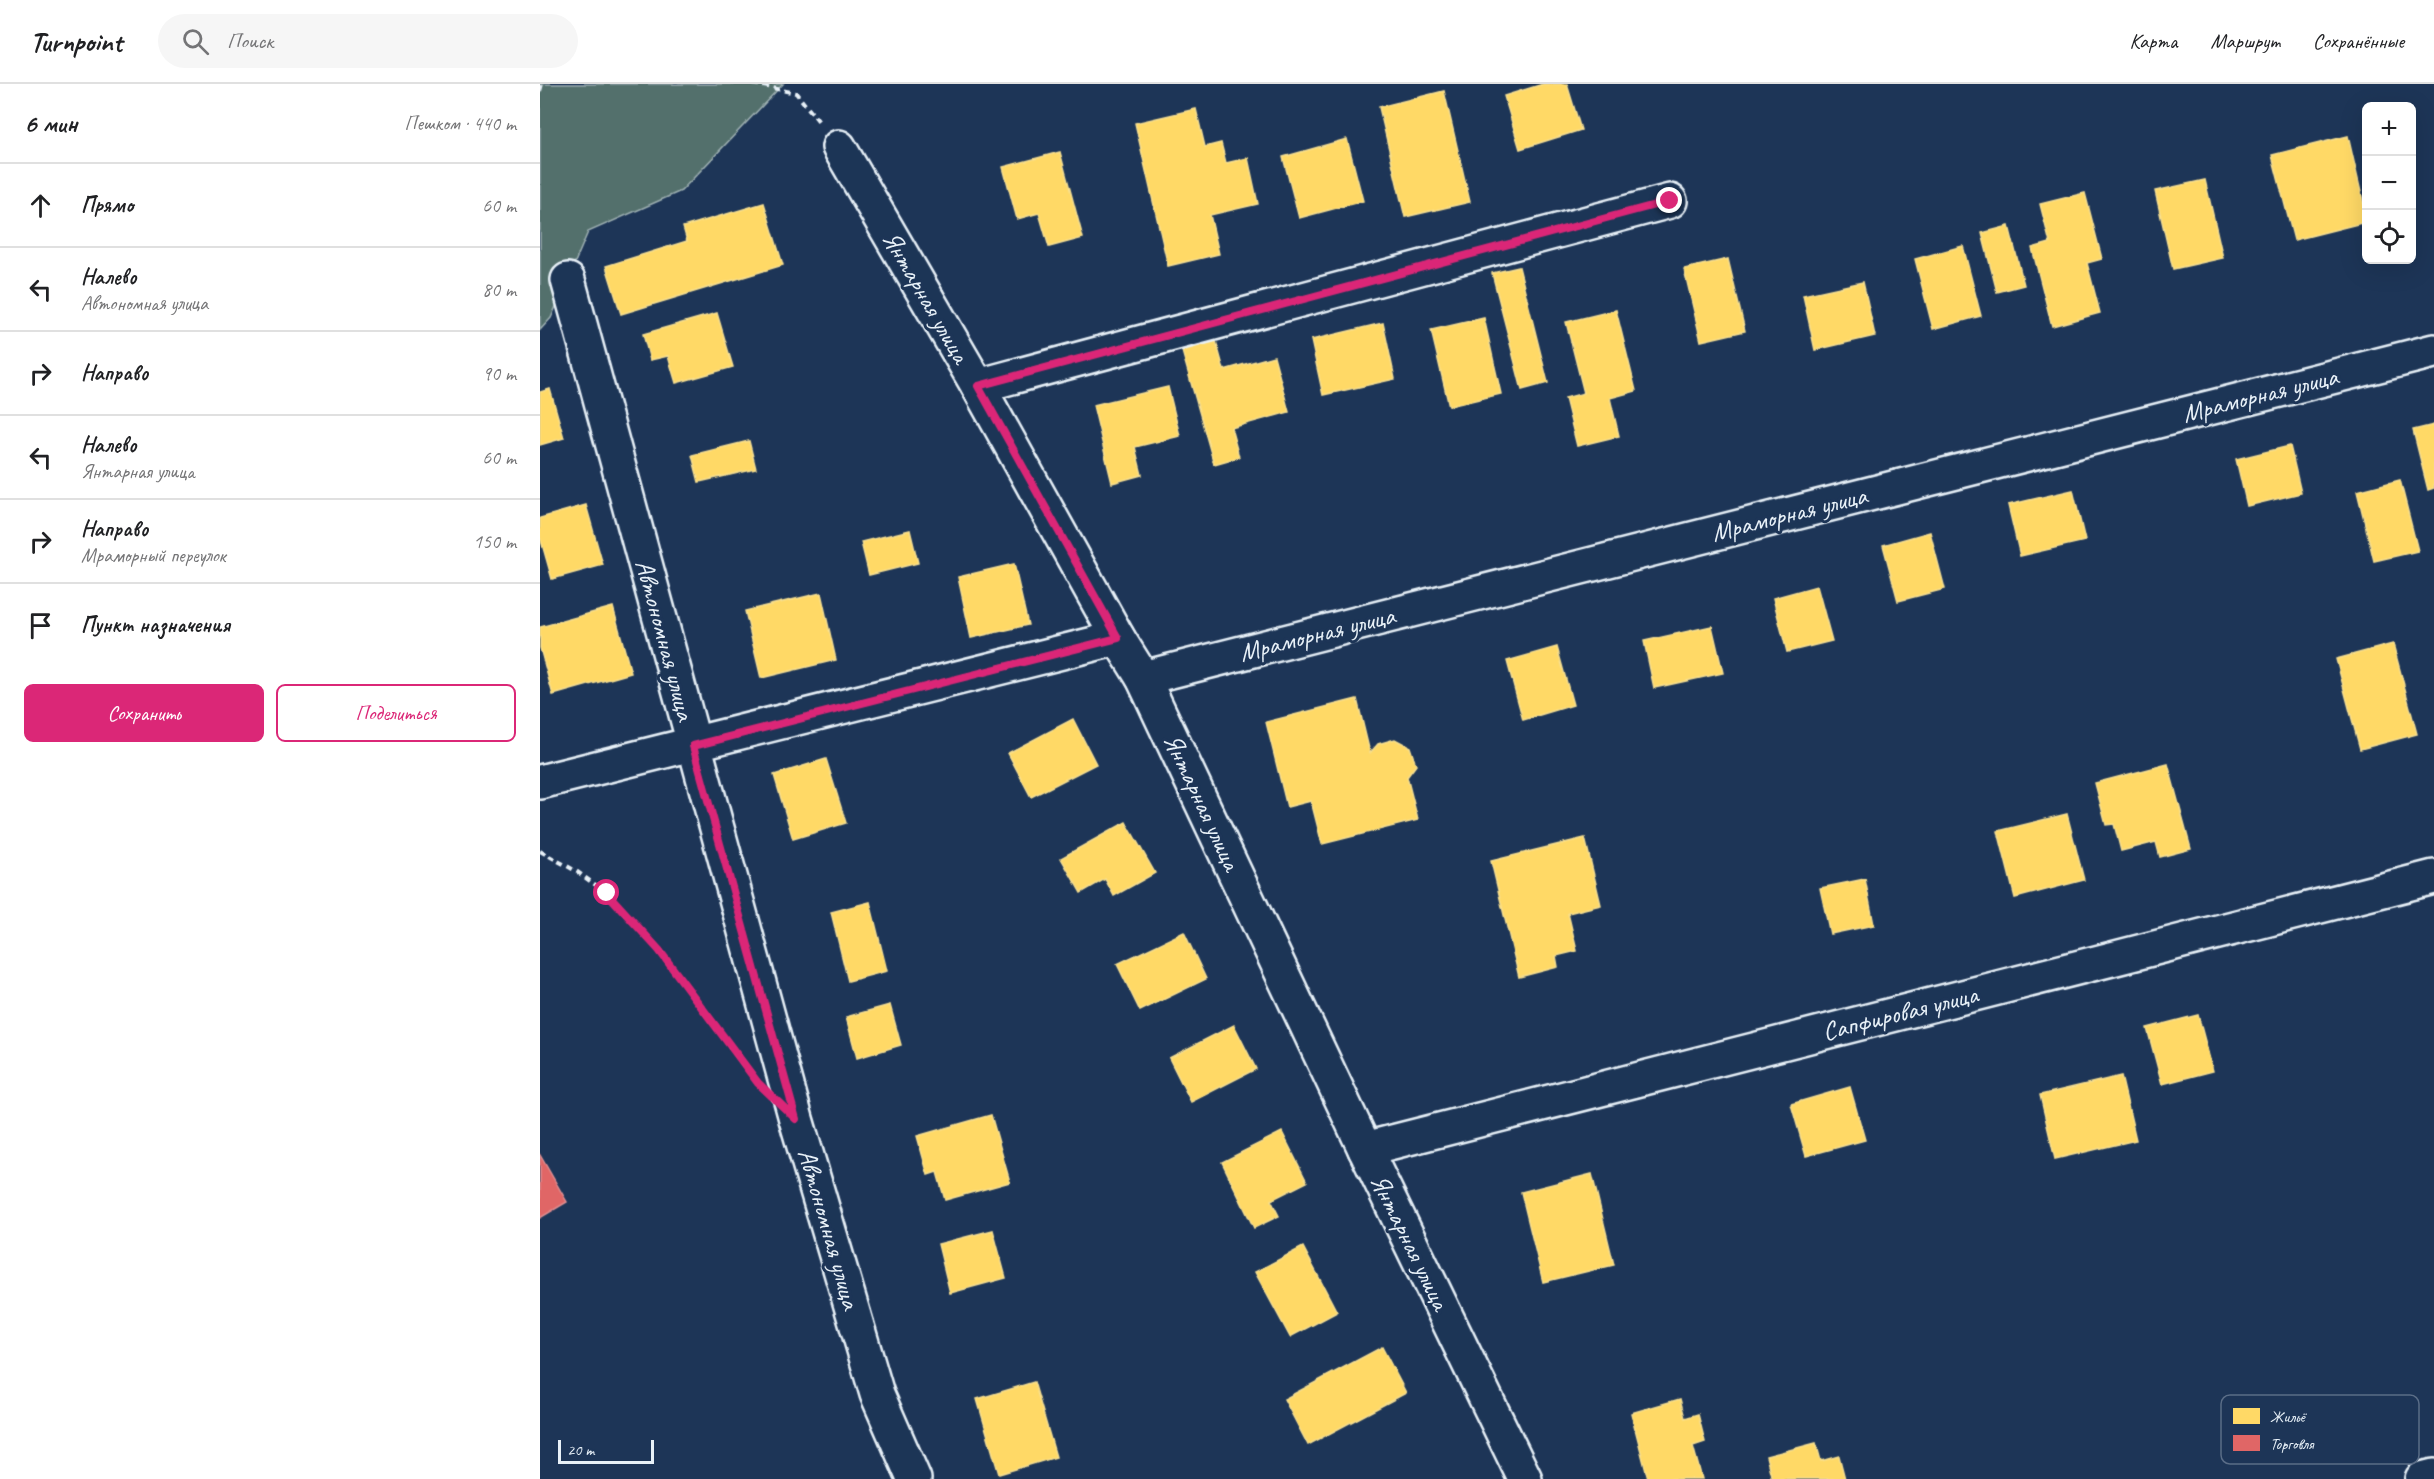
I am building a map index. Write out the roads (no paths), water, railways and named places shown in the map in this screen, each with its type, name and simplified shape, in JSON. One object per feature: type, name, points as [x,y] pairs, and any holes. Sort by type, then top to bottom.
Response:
[{"type":"street","name":"Янтарная улица","points":[[839,147],[978,386],[1118,638],[1143,678],[1365,1149],[1525,1479]]},
{"type":"street","points":[[978,386],[1670,201]]},
{"type":"street","name":"Автономная улица","points":[[568,280],[796,1119],[877,1394],[914,1479]]},
{"type":"street","name":"Мраморная улица","points":[[1143,678],[2434,351]]},
{"type":"street","points":[[540,782],[693,746],[1118,638]]},
{"type":"street","name":"Сапфировая улица","points":[[1365,1149],[2434,877]]},
{"type":"street","points":[[2422,1479],[2434,1476]]}]
